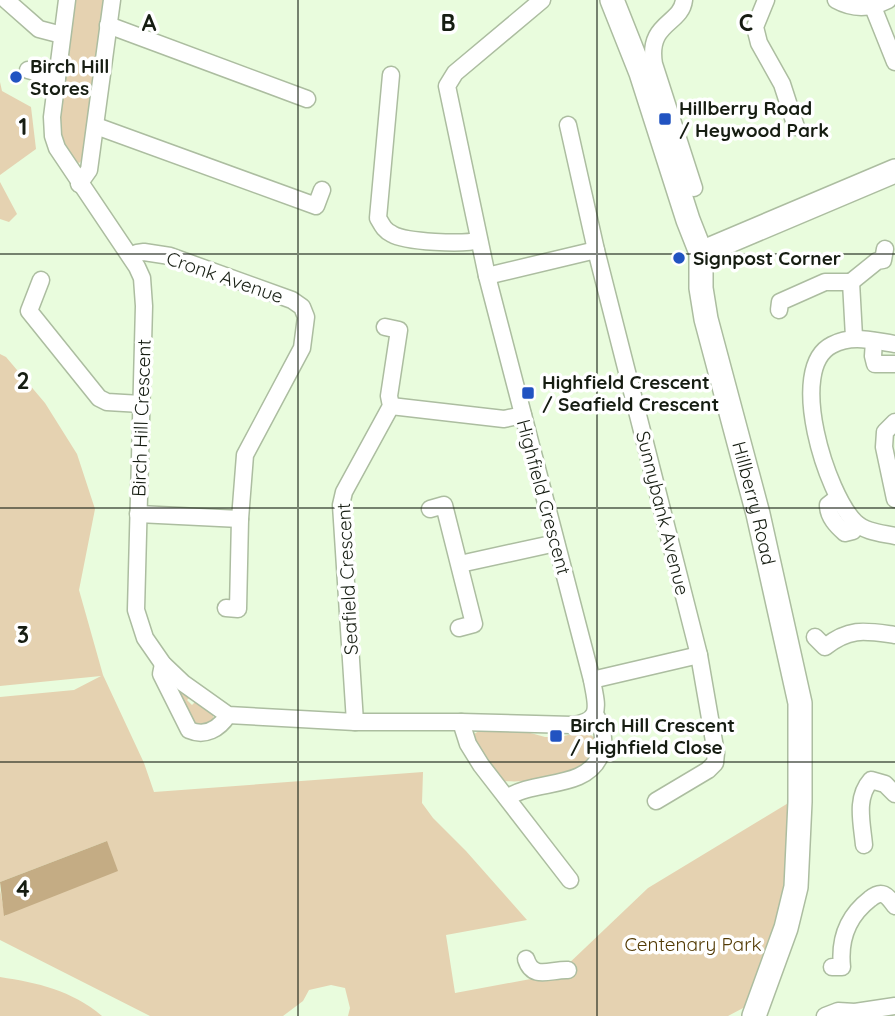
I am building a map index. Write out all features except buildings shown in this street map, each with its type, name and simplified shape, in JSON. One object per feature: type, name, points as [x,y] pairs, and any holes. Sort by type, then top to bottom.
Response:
[{"type":"highway","name":"Hillberry Road","points":[[619,2],[690,228],[701,253],[704,311],[773,574],[798,686],[801,712],[796,887],[786,928],[754,1016]]},
{"type":"highway","points":[[701,253],[895,171]]},
{"type":"street","points":[[6,0],[39,29],[62,35]]},
{"type":"street","name":"Birch Hill Crescent","points":[[67,0],[52,117],[53,136],[57,148],[79,184],[131,257],[142,278],[144,306],[136,610],[145,638],[163,664],[183,683],[228,715],[215,729],[203,733],[189,730],[161,674],[163,664]]},
{"type":"street","points":[[79,184],[89,170],[112,0]]},
{"type":"street","points":[[684,0],[681,10],[661,29],[652,51],[654,64],[696,170],[694,188]]},
{"type":"street","points":[[766,0],[755,27],[759,43],[782,84],[796,127]]},
{"type":"street","points":[[836,0],[849,6],[881,3],[895,62]]},
{"type":"street","name":"Highfield Crescent","points":[[508,798],[519,790],[579,776],[597,762],[603,747],[603,731],[595,714],[597,707],[592,680],[487,275],[447,86],[455,73],[537,2]]},
{"type":"street","points":[[108,25],[307,100]]},
{"type":"street","points":[[28,70],[57,78]]},
{"type":"street","points":[[391,75],[378,218],[384,229],[394,236],[456,243],[479,240]]},
{"type":"street","name":"Sunnybank Avenue","points":[[568,125],[596,250],[699,654],[716,753],[715,763],[708,770],[656,801]]},
{"type":"street","points":[[96,126],[314,214],[322,190]]},
{"type":"street","points":[[487,275],[596,250]]},
{"type":"street","name":"Cronk Avenue","points":[[131,257],[144,252],[170,256],[292,300],[302,307],[306,317],[302,348],[245,455],[240,519],[240,609]]},
{"type":"street","points":[[777,301],[825,282],[851,282],[877,261],[885,258]]},
{"type":"street","points":[[41,279],[26,317],[99,398],[107,402],[141,404]]},
{"type":"street","points":[[851,282],[854,338]]},
{"type":"street","name":"Seafield Crescent","points":[[355,722],[341,505],[344,492],[390,406],[388,396],[400,330]]},
{"type":"street","points":[[895,344],[854,338],[831,345],[819,355],[813,371],[812,397],[816,430],[837,498],[843,509],[858,525],[870,531],[895,536]]},
{"type":"street","points":[[874,341],[875,364],[895,364]]},
{"type":"street","points":[[390,406],[504,419],[523,415]]},
{"type":"street","points":[[895,422],[885,432],[895,499]]},
{"type":"street","points":[[444,505],[474,624]]},
{"type":"street","points":[[138,514],[240,519]]},
{"type":"street","points":[[460,564],[556,543]]},
{"type":"street","points":[[823,649],[850,632],[869,631],[895,635]]},
{"type":"street","points":[[592,680],[699,654]]},
{"type":"street","points":[[228,715],[355,722],[572,725],[585,723],[595,714]]},
{"type":"street","points":[[461,722],[468,744],[481,765],[570,880]]},
{"type":"street","points":[[864,845],[860,804],[871,773],[895,794]]},
{"type":"street","points":[[841,968],[842,943],[854,912],[874,895],[881,893],[892,897]]},
{"type":"street","points":[[526,959],[529,968],[538,973],[568,970]]},
{"type":"street","points":[[825,1016],[838,1011],[855,1012],[895,1006]]},
{"type":"green space","points":[[75,0],[106,0],[85,158],[79,163],[72,160],[66,151],[58,123]]},
{"type":"green space","points":[[0,82],[2,91],[31,107],[36,149],[0,175]]},
{"type":"green space","points":[[0,182],[17,214],[9,222],[0,219]]},
{"type":"green space","name":"Centenary Park","points":[[0,354],[6,357],[45,403],[77,454],[95,509],[79,590],[103,675],[144,763],[154,792],[423,772],[422,803],[527,920],[446,935],[455,993],[552,975],[564,968],[648,888],[790,802],[785,895],[767,953],[745,1007],[728,1016],[348,1016],[350,1008],[345,988],[331,985],[309,990],[303,1001],[283,1016],[150,1016],[0,940],[0,889],[5,916],[107,841],[0,882],[0,697],[74,690],[101,676],[0,686]]},
{"type":"green space","points":[[172,685],[190,697],[187,700],[192,705],[196,701],[213,715],[214,721],[195,728]]},
{"type":"green space","points":[[479,731],[527,732],[545,737],[560,737],[584,731],[597,739],[589,761],[578,771],[550,778],[505,781],[498,780],[473,743],[474,734]]},
{"type":"green space","points":[[0,977],[54,989],[78,1000],[102,1016],[0,1016]]},
{"type":"shaded area","points":[[107,841],[118,871],[4,916],[0,882]]},
{"type":"place","name":"Birch Hill Stores","points":[[16,77]]},
{"type":"place","name":"Hillberry Road / Heywood Park","points":[[665,119]]},
{"type":"place","name":"Signpost Corner","points":[[679,258]]},
{"type":"place","name":"Highfield Crescent / Seafield Crescent","points":[[528,393]]},
{"type":"place","name":"Birch Hill Crescent / Highfield Close","points":[[556,736]]}]
